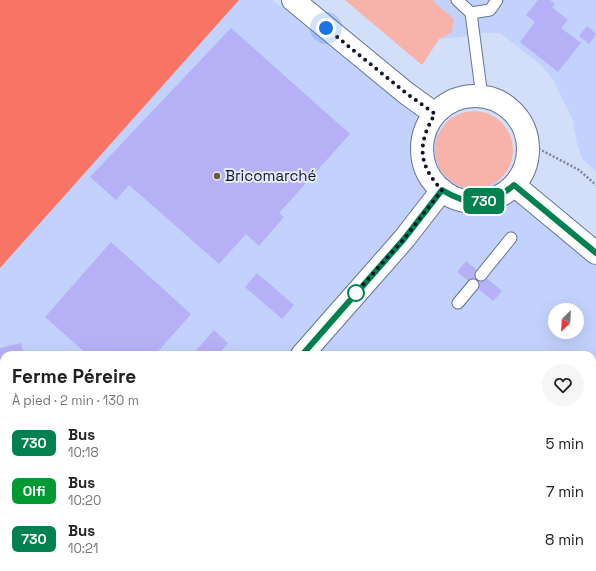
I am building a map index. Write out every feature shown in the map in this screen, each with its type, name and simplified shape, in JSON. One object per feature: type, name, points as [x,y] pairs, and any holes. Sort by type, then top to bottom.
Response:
[{"type":"main road","points":[[292,0],[406,93],[435,114]]},
{"type":"main road","points":[[465,97],[482,97],[499,102],[513,112],[523,127],[528,143],[528,159],[523,173],[514,185],[502,196],[487,201],[471,202],[456,199],[442,190],[430,178],[426,167],[422,145],[426,129],[435,114],[449,103],[465,97]]},
{"type":"main road","points":[[514,185],[596,253]]},
{"type":"main road","points":[[306,351],[404,239],[442,190]]},
{"type":"lane","points":[[457,0],[471,13],[482,97]]},
{"type":"lane","points":[[471,13],[490,10],[498,0]]},
{"type":"lane","points":[[481,275],[511,238]]},
{"type":"lane","points":[[458,303],[473,285]]},
{"type":"path","points":[[528,143],[579,170],[596,185]]},
{"type":"shaded area","points":[[0,0],[239,0],[0,268]]},
{"type":"shaded area","points":[[239,0],[273,0],[596,262],[596,351],[0,351],[0,268]]},
{"type":"shaded area","points":[[345,0],[596,0],[596,171],[582,159],[577,143],[573,120],[554,81],[542,66],[500,33],[472,33],[461,37],[439,39],[422,65]]},
{"type":"shaded area","points":[[345,0],[432,0],[454,19],[452,32],[439,39],[422,65]]},
{"type":"shaded area","points":[[474,111],[489,114],[496,118],[506,128],[510,135],[513,150],[510,165],[506,172],[496,182],[489,186],[474,189],[459,186],[452,182],[442,172],[438,165],[435,150],[438,135],[442,128],[452,118],[459,114]]},
{"type":"building","points":[[538,0],[550,0],[555,4],[552,7],[568,20],[561,28],[581,43],[558,72],[520,42],[535,22],[526,15]]},
{"type":"building","points":[[587,26],[596,34],[589,44],[579,36]]},
{"type":"building","points":[[231,28],[350,134],[279,213],[284,217],[259,246],[246,234],[219,264],[129,185],[116,200],[90,177]]},
{"type":"building","points":[[111,242],[191,314],[159,351],[83,351],[45,317]]},
{"type":"building","points":[[466,261],[502,291],[493,301],[457,272]]},
{"type":"building","points":[[257,273],[294,305],[282,319],[245,287]]},
{"type":"building","points":[[214,330],[228,343],[221,351],[196,351]]},
{"type":"building","points":[[21,343],[23,351],[0,351],[0,348]]},
{"type":"bus line","name":"730","points":[[306,351],[404,239],[442,190],[456,199],[471,202],[487,201],[502,196],[514,185],[596,253]]},
{"type":"place","name":"Bricomarché","points":[[217,176]]},
{"type":"route","points":[[326,28],[406,93],[435,114],[426,129],[422,145],[424,162],[430,178],[442,190],[404,239],[352,297],[356,293]]}]
